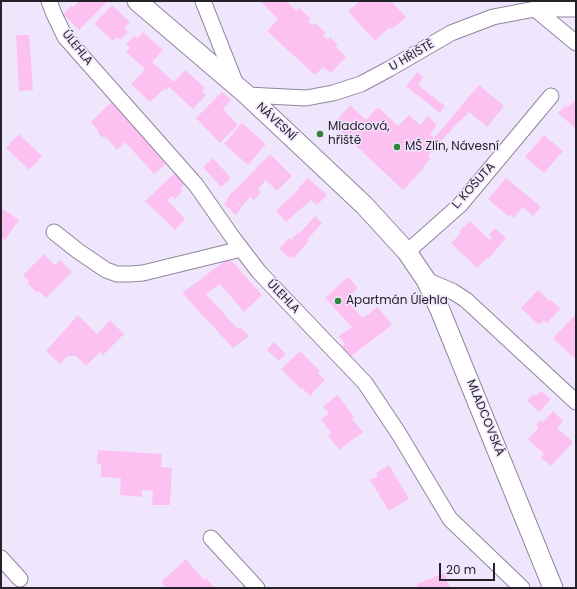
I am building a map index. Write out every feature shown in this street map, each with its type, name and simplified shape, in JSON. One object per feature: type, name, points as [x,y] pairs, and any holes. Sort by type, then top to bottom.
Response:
[{"type":"street","name":"ÚLEHLA","points":[[49,1],[65,37],[196,185],[258,272],[365,383],[399,434],[450,519],[522,588]]},
{"type":"street","name":"NÁVESNÍ","points":[[137,1],[242,91],[364,205],[407,252]]},
{"type":"street","points":[[203,1],[242,91]]},
{"type":"street","points":[[534,9],[576,42]]},
{"type":"street","name":"U HŘIŠTĚ","points":[[242,91],[306,98],[333,93],[368,80],[451,33],[494,17],[534,9],[576,9]]},
{"type":"street","name":"L. KOŠUTA","points":[[407,252],[460,205],[551,96]]},
{"type":"street","points":[[54,232],[106,270],[117,274],[143,273],[241,249]]},
{"type":"street","name":"MLADCOVSKÁ","points":[[407,252],[426,280],[440,310],[468,375],[553,588]]},
{"type":"street","points":[[426,280],[452,291],[466,300],[576,402]]},
{"type":"street","points":[[211,538],[258,588]]},
{"type":"street","points":[[1,558],[20,579]]},
{"type":"building","points":[[80,1],[108,1],[79,30],[63,14],[71,6],[73,7]]},
{"type":"building","points":[[260,1],[286,1],[297,11],[299,8],[310,18],[308,21],[312,25],[315,23],[326,33],[323,35],[328,40],[330,37],[338,45],[336,47],[346,57],[331,73],[323,67],[315,75],[267,31],[278,19]]},
{"type":"building","points":[[360,1],[391,1],[406,17],[392,29],[390,27],[375,41],[348,11]]},
{"type":"building","points":[[112,5],[130,22],[124,28],[128,32],[120,40],[117,37],[113,41],[94,24]]},
{"type":"building","points":[[143,32],[163,50],[152,62],[174,82],[185,70],[205,88],[202,91],[206,95],[193,109],[169,87],[166,90],[164,89],[150,102],[131,84],[145,69],[126,52],[130,47],[126,44],[134,36],[137,39]]},
{"type":"building","points":[[16,35],[29,35],[33,90],[19,91]]},
{"type":"building","points":[[417,72],[423,77],[418,85],[445,106],[440,113],[406,86]]},
{"type":"building","name":"MŠ Zlín, Návesní","points":[[479,85],[504,106],[487,127],[469,112],[428,156],[430,159],[423,167],[424,168],[403,190],[333,124],[350,105],[366,120],[378,107],[398,126],[409,115],[420,125],[428,116],[437,125],[430,134],[434,138]]},
{"type":"building","points":[[222,92],[231,100],[223,109],[238,125],[220,143],[196,118]]},
{"type":"building","points":[[576,99],[576,129],[558,113],[566,105],[568,107]]},
{"type":"building","points":[[111,102],[166,164],[154,174],[125,142],[117,150],[106,137],[102,137],[98,133],[98,130],[91,122]]},
{"type":"building","points":[[242,123],[266,144],[248,165],[224,144]]},
{"type":"building","points":[[19,134],[42,156],[29,170],[6,148]]},
{"type":"building","points":[[544,135],[563,151],[544,173],[525,157]]},
{"type":"building","points":[[270,154],[292,176],[277,191],[266,180],[258,189],[261,192],[254,200],[250,197],[242,206],[229,196]]},
{"type":"building","points":[[213,158],[231,178],[221,187],[203,167]]},
{"type":"building","points":[[176,172],[186,183],[180,188],[183,191],[175,199],[172,196],[167,200],[185,219],[175,230],[145,201]]},
{"type":"building","points":[[308,178],[327,195],[317,205],[311,200],[286,222],[276,211]]},
{"type":"building","points":[[506,178],[541,207],[533,216],[523,207],[514,218],[510,214],[508,216],[488,199]]},
{"type":"building","points":[[229,196],[242,207],[236,215],[224,204],[228,200],[227,198]]},
{"type":"building","points":[[1,208],[19,220],[5,240],[1,237]]},
{"type":"building","points":[[315,216],[322,223],[294,258],[291,256],[289,258],[279,249],[289,238],[291,240],[298,232],[300,233]]},
{"type":"building","points":[[470,221],[490,240],[492,238],[489,235],[495,228],[506,238],[488,259],[487,258],[477,268],[451,243],[461,233],[459,231]]},
{"type":"building","points":[[44,254],[55,265],[60,260],[72,272],[46,298],[39,291],[37,293],[27,283],[29,281],[23,275]]},
{"type":"building","points":[[229,258],[262,295],[244,312],[220,284],[206,294],[238,329],[240,327],[249,336],[233,348],[182,293]]},
{"type":"building","points":[[348,277],[358,288],[346,300],[363,318],[378,307],[392,325],[350,357],[342,346],[345,344],[339,336],[352,327],[325,298]]},
{"type":"building","points":[[538,290],[560,309],[547,323],[544,320],[539,325],[521,308]]},
{"type":"building","points":[[576,314],[576,355],[574,358],[553,338]]},
{"type":"building","points":[[78,315],[97,334],[110,320],[124,334],[103,355],[100,352],[86,366],[76,356],[67,356],[60,364],[46,351]]},
{"type":"building","points":[[274,342],[286,354],[279,361],[267,350]]},
{"type":"building","points":[[300,351],[320,371],[318,373],[325,380],[310,396],[281,369]]},
{"type":"building","points":[[541,391],[551,399],[539,412],[527,401],[533,394],[536,396]]},
{"type":"building","points":[[338,395],[354,417],[352,419],[363,432],[339,450],[328,435],[331,433],[321,419],[329,414],[323,406]]},
{"type":"building","points":[[553,411],[563,421],[557,428],[573,442],[551,466],[541,458],[544,454],[528,439],[539,427],[536,425],[541,420],[543,422]]},
{"type":"building","points":[[98,450],[162,454],[161,467],[172,468],[170,505],[152,505],[153,491],[142,490],[142,497],[120,495],[121,478],[101,477],[101,465],[97,464]]},
{"type":"building","points":[[389,465],[409,499],[389,511],[370,480],[378,476],[376,473]]},
{"type":"building","points":[[186,559],[204,580],[206,578],[215,588],[166,588],[161,582]]},
{"type":"building","points":[[444,573],[450,588],[419,588],[417,584]]},
{"type":"place","name":"Mladcová, hřiště","points":[[320,134]]},
{"type":"place","name":"MŠ Zlín, Návesní","points":[[397,147]]},
{"type":"place","name":"Apartmán Úlehla","points":[[338,301]]}]
